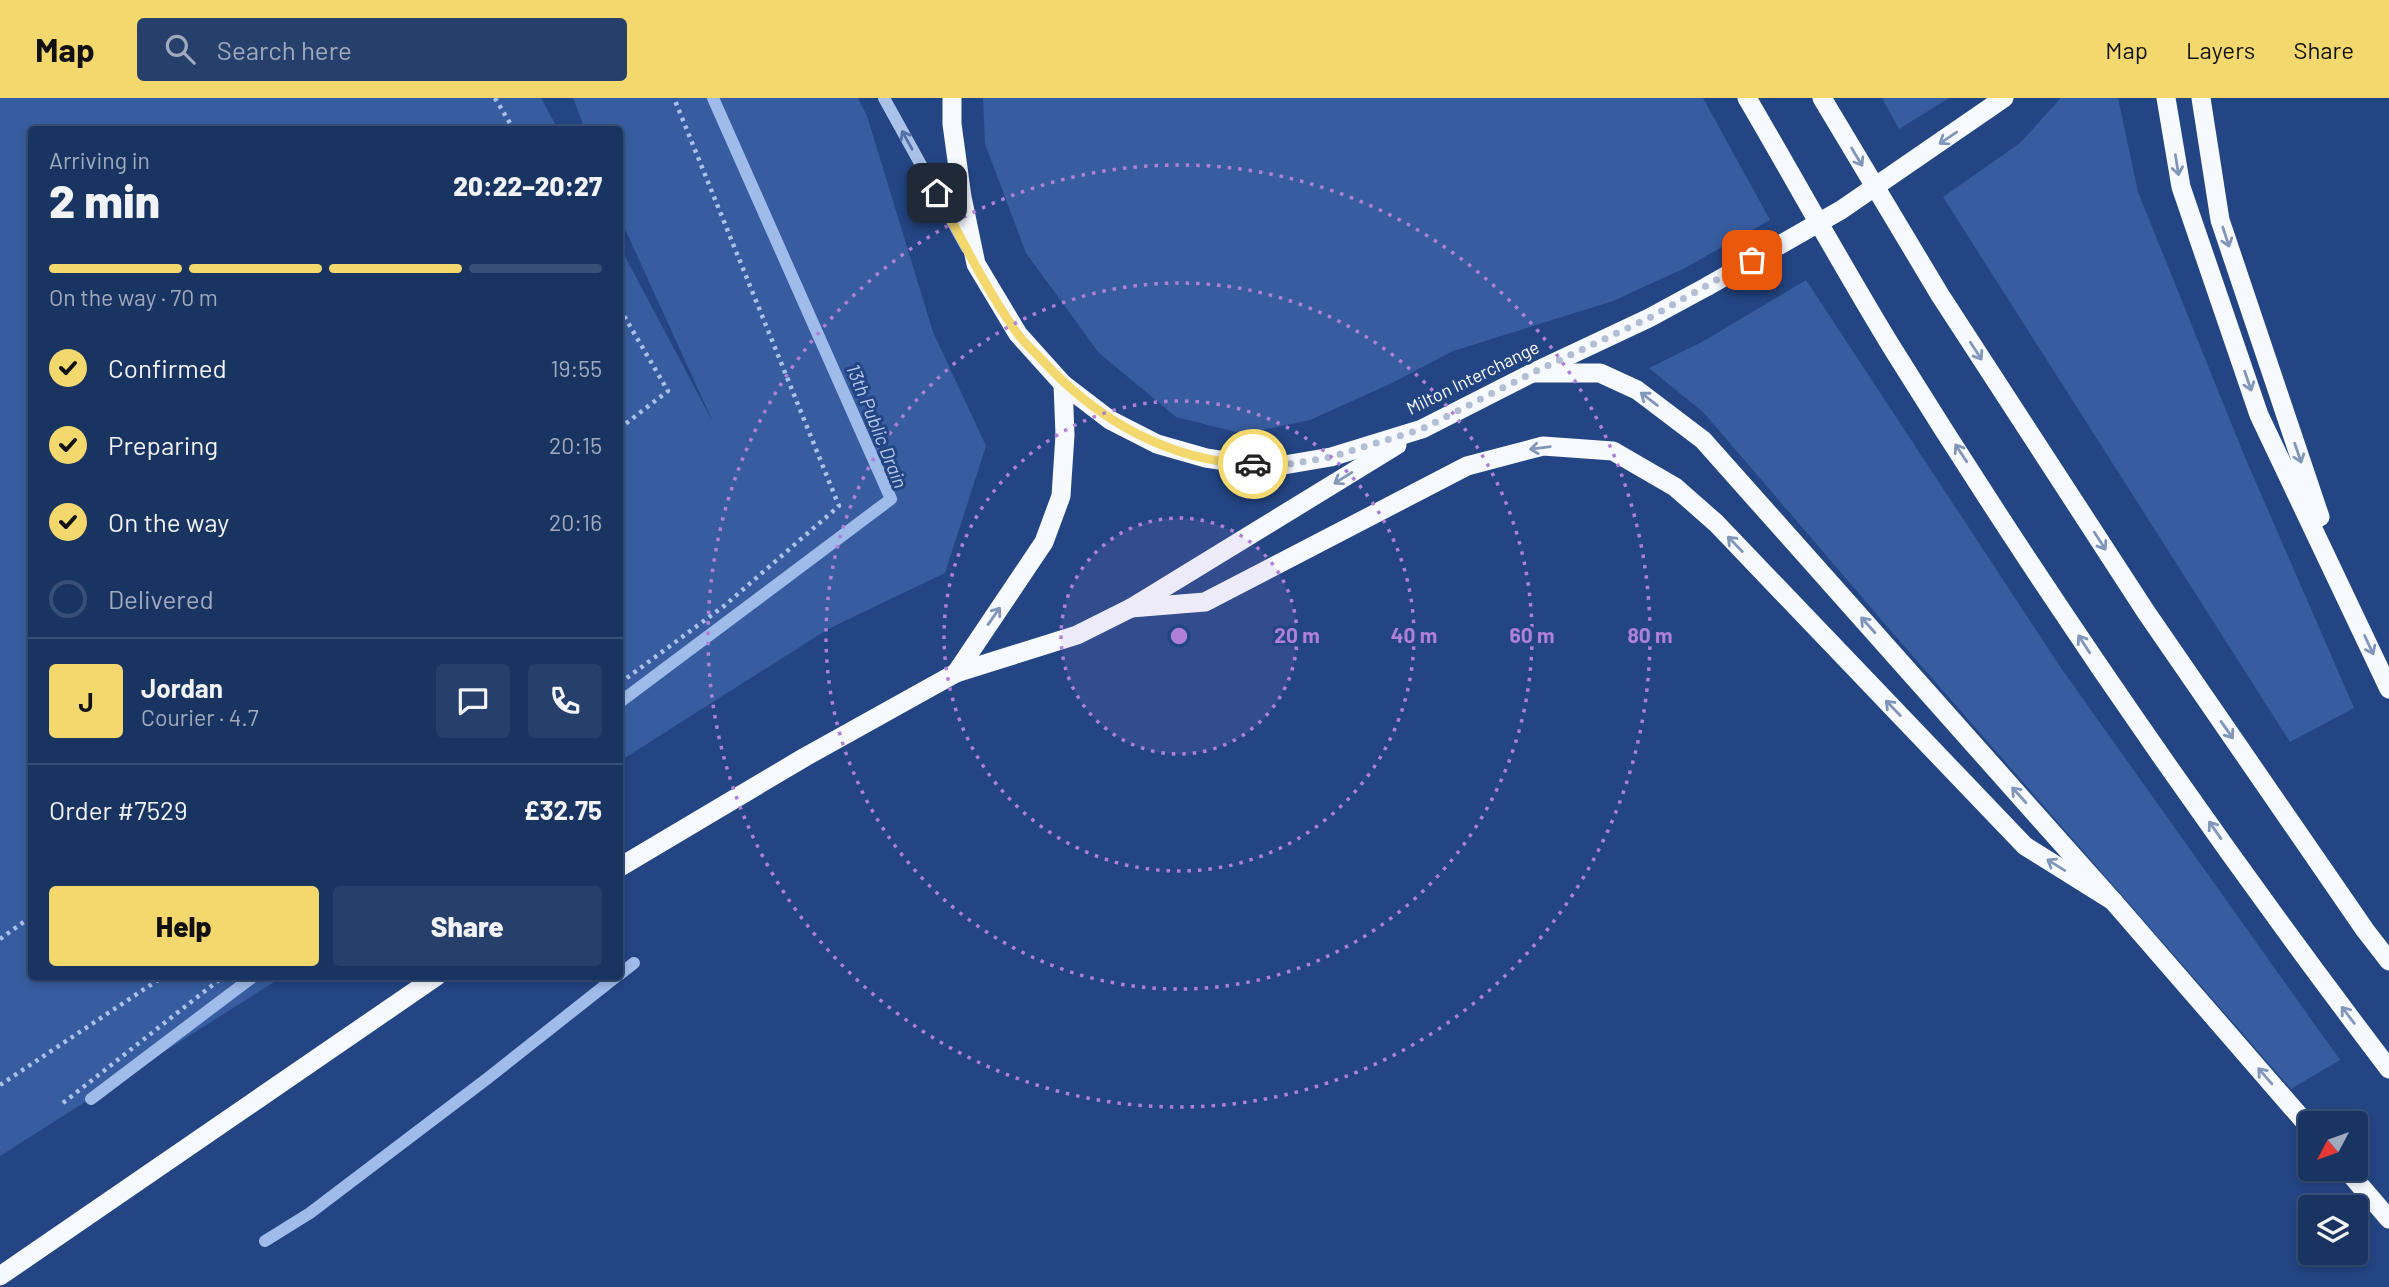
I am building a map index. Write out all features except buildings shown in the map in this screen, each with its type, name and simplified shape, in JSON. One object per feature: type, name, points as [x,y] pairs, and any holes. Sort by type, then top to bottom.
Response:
[{"type":"highway","name":"Milton Interchange","points":[[953,98],[952,124],[962,197],[976,264],[1018,334],[1063,384],[1110,420],[1157,444],[1206,458],[1245,464],[1284,465],[1331,457],[1422,429],[1649,318],[1841,210],[2004,98]]},
{"type":"highway","points":[[1747,98],[1891,345],[2088,651],[2314,970],[2389,1069]]},
{"type":"highway","points":[[1822,98],[1940,295],[2146,612],[2389,961]]},
{"type":"highway","points":[[2166,98],[2181,187],[2259,415],[2389,689]]},
{"type":"highway","points":[[2201,98],[2220,220],[2348,602]]},
{"type":"highway","points":[[1532,373],[1600,373],[1637,390],[1703,440],[2113,901],[2298,1114]]},
{"type":"highway","points":[[956,673],[1044,542],[1061,496],[1065,435],[1063,384]]},
{"type":"highway","points":[[623,865],[805,757],[956,673],[1077,635],[1131,608],[1422,429]]},
{"type":"highway","points":[[1131,608],[1205,602],[1467,466],[1543,446],[1613,451],[1675,487],[1716,523],[2025,846],[2113,901]]},
{"type":"highway","points":[[0,1276],[431,980]]},
{"type":"highway","points":[[2356,1181],[2389,1219]]},
{"type":"street","points":[[884,98],[976,264]]},
{"type":"path","points":[[495,98],[512,126]]},
{"type":"path","points":[[623,681],[724,606],[839,506],[674,98]]},
{"type":"path","points":[[623,314],[668,391],[623,426]]},
{"type":"path","points":[[0,939],[28,919]]},
{"type":"path","points":[[0,1085],[158,980]]},
{"type":"path","points":[[63,1103],[218,980]]},
{"type":"shaded area","points":[[0,98],[541,98],[556,126],[28,126],[28,980],[277,980],[0,1156]]},
{"type":"shaded area","points":[[573,98],[858,98],[867,116],[933,332],[986,446],[945,573],[828,629],[623,759],[623,253],[714,424],[623,225],[623,126],[584,126]]},
{"type":"shaded area","points":[[983,98],[1703,98],[1770,220],[1683,269],[1613,301],[1453,351],[1392,383],[1310,420],[1244,434],[1176,417],[1099,353],[1026,253],[985,144]]},
{"type":"shaded area","points":[[1882,98],[1949,98],[1899,129]]},
{"type":"shaded area","points":[[2061,98],[2118,98],[2138,192],[2244,455],[2354,708],[2290,742],[1943,197],[2020,143]]},
{"type":"shaded area","points":[[1806,280],[2061,668],[2340,1060],[2291,1089],[1704,413],[1649,368],[1702,342]]},
{"type":"waterway","name":"13th Public Drain","points":[[623,700],[891,499],[713,98]]},
{"type":"waterway","points":[[623,972],[634,963]]},
{"type":"waterway","name":"13th Public Drain","points":[[91,1099],[249,980]]},
{"type":"waterway","points":[[265,1241],[310,1213],[612,980]]},
{"type":"way so far","points":[[1253,464],[1284,465],[1331,457],[1422,429],[1649,318],[1752,260]]},
{"type":"route","points":[[937,193],[1018,334],[1063,384],[1110,420],[1157,444],[1206,458],[1253,464]]}]
